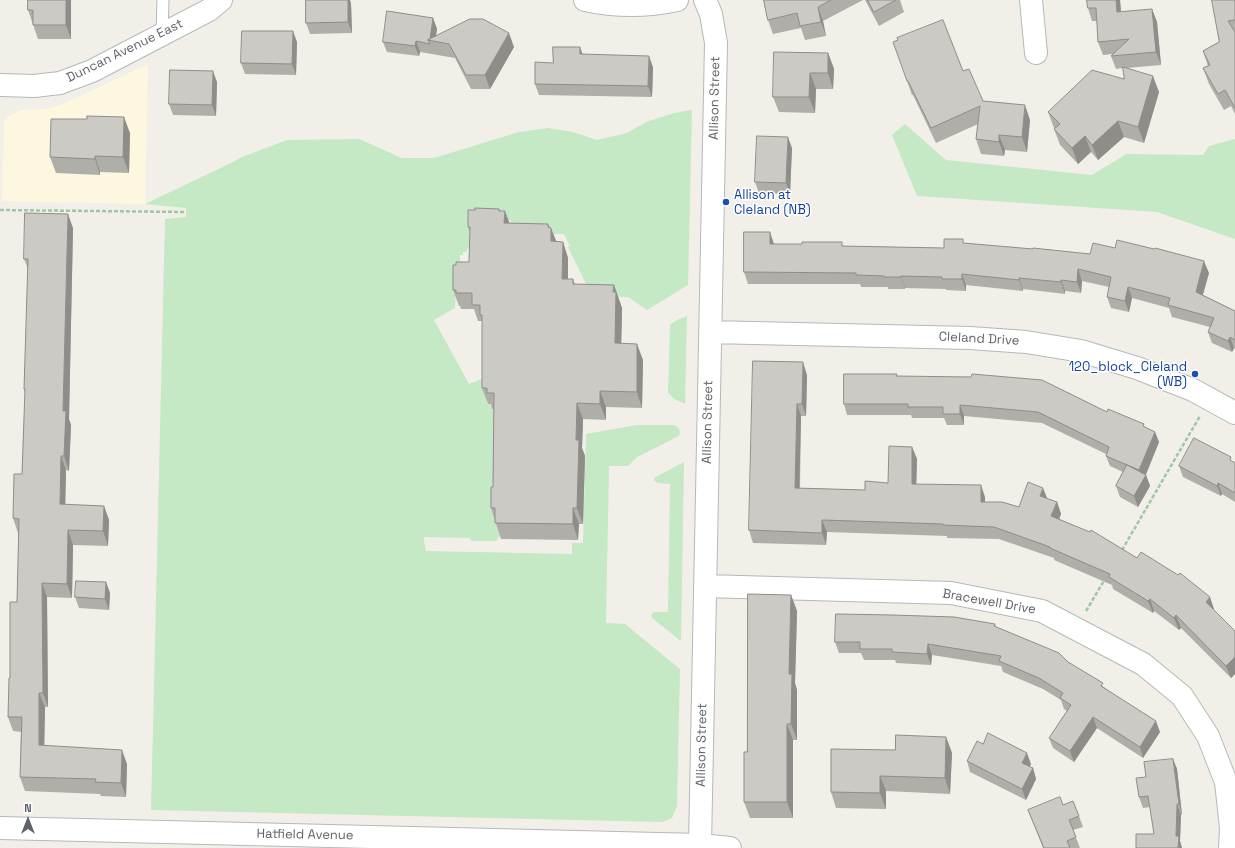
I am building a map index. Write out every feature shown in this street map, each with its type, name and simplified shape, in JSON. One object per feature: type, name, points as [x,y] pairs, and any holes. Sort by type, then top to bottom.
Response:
[{"type":"street","name":"Duncan Avenue East","points":[[0,85],[34,86],[60,83],[92,71],[209,10],[221,0]]},
{"type":"street","points":[[585,0],[606,4],[648,6],[677,0]]},
{"type":"street","name":"Allison Street","points":[[700,845],[716,43],[712,21],[705,0]]},
{"type":"street","points":[[1031,0],[1036,53]]},
{"type":"street","name":"Cleland Drive","points":[[710,332],[970,338],[1026,342],[1081,351],[1137,368],[1193,390],[1235,413]]},
{"type":"street","name":"Bracewell Drive","points":[[705,586],[951,593],[1042,611],[1143,664],[1182,696],[1208,736],[1226,782],[1230,828],[1230,848]]},
{"type":"street","name":"Hatfield Avenue","points":[[0,828],[305,842],[700,845],[730,848]]},
{"type":"lane","points":[[162,34],[163,0]]},
{"type":"path","points":[[0,210],[186,212]]},
{"type":"path","points":[[1119,554],[1210,399]]},
{"type":"path","points":[[1076,629],[1107,575]]},
{"type":"shaded area","points":[[148,64],[145,204],[2,201],[4,125],[5,120],[9,116],[21,110],[46,109],[61,105]]},
{"type":"green space","points":[[692,110],[688,285],[647,310],[628,297],[592,296],[568,247],[570,246],[564,234],[517,234],[510,220],[478,220],[469,223],[469,246],[466,252],[463,252],[463,255],[460,255],[460,271],[456,278],[455,308],[434,320],[469,384],[487,377],[487,404],[492,404],[492,409],[499,409],[500,536],[496,541],[472,541],[469,538],[424,537],[426,551],[572,554],[572,543],[583,543],[586,434],[637,425],[674,425],[678,427],[680,434],[677,437],[637,457],[628,466],[609,466],[606,623],[625,624],[680,669],[677,806],[672,818],[662,822],[151,810],[165,219],[186,217],[186,208],[145,204],[242,157],[287,140],[359,139],[402,158],[434,158],[519,132],[548,128],[573,132],[597,140],[627,133],[646,122],[674,113]]},
{"type":"green space","points":[[905,124],[946,160],[1092,175],[1126,154],[1203,155],[1209,146],[1235,139],[1235,239],[1157,212],[917,196],[892,135]]},
{"type":"green space","points":[[687,316],[685,404],[674,399],[668,392],[670,325]]},
{"type":"green space","points":[[684,462],[681,641],[652,618],[651,615],[654,612],[668,612],[670,484],[658,483],[654,481],[654,478]]},
{"type":"building","points":[[28,0],[66,0],[66,25],[33,25],[33,10],[28,10]]},
{"type":"building","points":[[306,0],[348,0],[348,22],[306,23]]},
{"type":"building","points":[[764,0],[831,0],[818,7],[821,22],[800,26],[797,13],[768,20]]},
{"type":"building","points":[[868,0],[896,0],[874,12]]},
{"type":"building","points":[[1087,0],[1116,0],[1117,12],[1152,9],[1156,52],[1111,56],[1129,39],[1098,42],[1096,8],[1088,8]]},
{"type":"building","points":[[1212,0],[1235,0],[1235,20],[1228,21],[1235,32],[1235,108],[1225,90],[1218,94],[1203,68],[1210,65],[1203,51],[1219,42]]},
{"type":"building","points":[[387,11],[433,18],[430,39],[428,40],[430,44],[416,41],[415,46],[383,42]]},
{"type":"building","points":[[470,19],[483,19],[509,33],[485,75],[466,75],[449,44],[428,40]]},
{"type":"building","points":[[943,20],[963,71],[969,69],[983,101],[1025,105],[1022,137],[999,135],[999,142],[976,139],[980,106],[931,128],[907,81],[893,42],[898,40],[897,38]]},
{"type":"building","points":[[242,31],[293,31],[292,64],[241,63]]},
{"type":"building","points":[[553,47],[580,47],[580,54],[649,56],[648,86],[535,84],[535,62],[553,63]]},
{"type":"building","points":[[774,52],[828,53],[828,73],[810,73],[809,97],[773,97]]},
{"type":"building","points":[[1123,67],[1153,76],[1138,127],[1118,121],[1092,145],[1085,136],[1072,148],[1054,129],[1060,124],[1048,112],[1092,70],[1124,79]]},
{"type":"building","points":[[170,70],[213,71],[212,105],[169,104]]},
{"type":"building","points":[[87,116],[124,117],[123,157],[95,156],[95,159],[50,157],[51,119],[87,119]]},
{"type":"building","points":[[757,136],[788,137],[786,183],[755,182]]},
{"type":"building","points":[[475,208],[499,209],[499,211],[505,211],[504,223],[548,224],[548,227],[551,228],[551,241],[563,242],[562,279],[573,279],[573,284],[614,285],[613,292],[616,292],[615,343],[637,344],[637,392],[600,391],[600,404],[577,403],[576,440],[579,440],[577,508],[573,508],[573,524],[495,523],[495,508],[491,508],[491,487],[493,487],[494,393],[487,393],[487,388],[482,388],[482,315],[480,315],[480,305],[472,305],[472,293],[456,293],[456,290],[453,290],[453,265],[456,265],[456,262],[469,262],[470,227],[468,227],[468,210],[475,210]]},
{"type":"building","points":[[25,213],[68,214],[63,411],[66,411],[64,456],[61,456],[60,504],[104,506],[103,531],[68,530],[67,584],[42,583],[43,693],[39,693],[39,745],[122,750],[121,783],[95,782],[96,779],[20,777],[22,717],[8,717],[10,678],[10,602],[17,602],[19,519],[13,518],[14,474],[22,474],[25,389],[28,259],[24,259]]},
{"type":"building","points":[[744,232],[770,232],[770,244],[842,242],[842,246],[944,248],[944,239],[963,239],[963,243],[1090,254],[1093,243],[1115,248],[1117,240],[1155,248],[1204,261],[1196,292],[1235,311],[1235,340],[1230,337],[1228,341],[1208,332],[1214,318],[1168,305],[1170,298],[1128,287],[1125,301],[1107,297],[1111,277],[1078,269],[1077,282],[1019,278],[1019,280],[962,274],[962,279],[942,279],[942,277],[884,277],[856,275],[856,273],[744,272]]},
{"type":"building","points":[[753,361],[803,362],[802,404],[797,404],[795,488],[865,490],[865,481],[888,483],[889,446],[912,447],[912,484],[981,485],[981,502],[1002,502],[1019,507],[1028,482],[1043,488],[1040,496],[1057,502],[1051,516],[1090,532],[1091,530],[1137,558],[1141,552],[1178,575],[1180,573],[1210,597],[1206,602],[1235,631],[1235,657],[1226,666],[1176,615],[1174,618],[1150,599],[1148,601],[1109,577],[1110,574],[1050,547],[994,527],[822,520],[822,533],[749,530]]},
{"type":"building","points":[[844,374],[897,374],[896,376],[971,377],[972,374],[1042,380],[1107,412],[1108,409],[1144,424],[1143,426],[1155,432],[1139,470],[1106,456],[1109,447],[1038,412],[960,405],[960,414],[943,414],[943,407],[908,407],[908,404],[844,404]]},
{"type":"building","points":[[1194,438],[1231,457],[1230,460],[1235,463],[1235,493],[1218,483],[1217,486],[1179,466]]},
{"type":"building","points":[[1127,465],[1146,475],[1134,496],[1116,486]]},
{"type":"building","points":[[76,581],[106,582],[105,599],[75,597]]},
{"type":"building","points":[[748,594],[791,595],[789,674],[792,674],[791,724],[787,724],[787,802],[744,802],[744,752],[747,752]]},
{"type":"building","points":[[836,614],[954,617],[995,624],[994,626],[1059,653],[1068,662],[1103,683],[1101,686],[1156,721],[1140,747],[1093,717],[1070,751],[1049,738],[1071,705],[1060,698],[1063,693],[1039,678],[999,661],[1001,656],[928,644],[927,654],[892,652],[892,649],[860,649],[860,642],[835,642]]},
{"type":"building","points":[[988,733],[1027,753],[1022,763],[1033,768],[1022,789],[967,761],[977,741],[983,744]]},
{"type":"building","points":[[896,735],[946,737],[945,778],[880,776],[880,793],[831,792],[831,749],[895,750]]},
{"type":"building","points":[[1173,759],[1179,804],[1177,804],[1176,836],[1179,836],[1178,848],[1136,848],[1136,834],[1154,834],[1148,796],[1139,797],[1136,778],[1146,777],[1144,762]]},
{"type":"building","points":[[1060,797],[1063,805],[1073,801],[1079,816],[1069,820],[1076,837],[1067,841],[1070,848],[1044,848],[1028,810]]},
{"type":"place","name":"Allison at Cleland (NB)","points":[[726,202]]},
{"type":"place","name":"120_block_Cleland (WB)","points":[[1195,374]]}]
